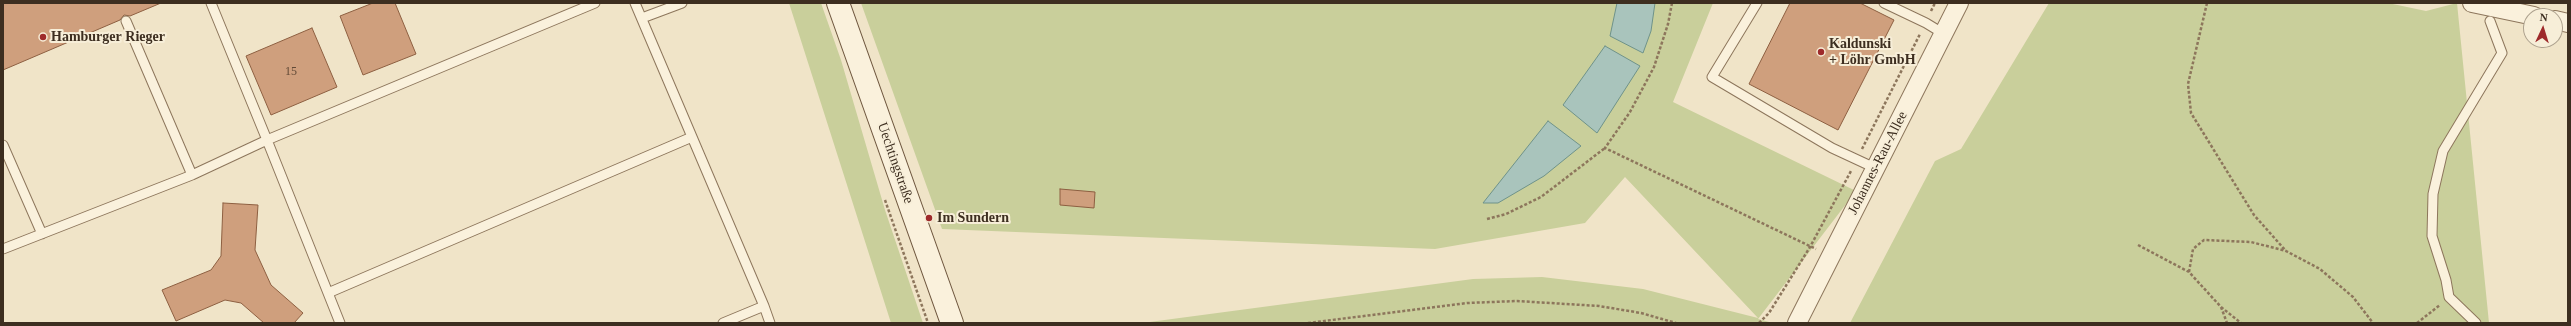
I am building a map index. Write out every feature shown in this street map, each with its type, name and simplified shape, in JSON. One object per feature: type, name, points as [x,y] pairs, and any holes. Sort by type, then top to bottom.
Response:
[{"type":"main road","name":"Uechtingstraße","points":[[838,3],[952,323]]},
{"type":"street","name":"Johannes-Rau-Allee","points":[[1797,323],[1960,3]]},
{"type":"street","points":[[2472,3],[2523,14]]},
{"type":"lane","points":[[210,3],[267,140],[340,323]]},
{"type":"lane","points":[[3,249],[192,175],[267,140],[596,3]]},
{"type":"lane","points":[[635,3],[770,323]]},
{"type":"lane","points":[[642,18],[682,3]]},
{"type":"lane","points":[[1756,3],[1712,77],[1832,148],[1875,168]]},
{"type":"lane","points":[[1884,3],[1926,23],[1944,34]]},
{"type":"lane","points":[[126,21],[192,175]]},
{"type":"lane","points":[[2476,323],[2449,297],[2446,280],[2432,236],[2433,194],[2443,151],[2502,53],[2490,21]]},
{"type":"lane","points":[[328,293],[692,137]]},
{"type":"lane","points":[[3,146],[42,234]]},
{"type":"lane","points":[[723,323],[764,306]]},
{"type":"path","points":[[1487,220],[1506,214],[1540,197],[1605,148],[1630,112],[1654,68],[1668,24],[1672,3]]},
{"type":"path","points":[[2207,3],[2188,84],[2190,113],[2254,215],[2286,251]]},
{"type":"path","points":[[1605,148],[1806,245]]},
{"type":"path","points":[[2189,272],[2192,249],[2204,240],[2251,242],[2286,251],[2320,269],[2353,297],[2373,323]]},
{"type":"path","points":[[2138,245],[2189,272],[2220,307],[2241,323]]},
{"type":"path","points":[[2417,323],[2449,297]]},
{"type":"path","points":[[1308,323],[1467,303],[1518,301],[1599,306],[1642,313],[1676,323]]},
{"type":"path","points":[[2220,307],[2227,323]]},
{"type":"green space","points":[[789,3],[821,3],[841,60],[885,210],[923,323],[891,323]]},
{"type":"green space","points":[[861,3],[1713,3],[1673,102],[1856,191],[1758,319],[1773,323],[1142,323],[1473,279],[1542,277],[1643,289],[1758,318],[1625,177],[1585,223],[1435,249],[942,229]]},
{"type":"green space","points":[[2049,3],[2388,3],[2426,11],[2457,3],[2489,323],[1850,323],[1935,161],[1961,149]]},
{"type":"water","points":[[1617,3],[1655,3],[1651,31],[1643,53],[1610,36]]},
{"type":"water","points":[[1605,46],[1640,66],[1597,133],[1563,105]]},
{"type":"water","points":[[1548,121],[1581,146],[1544,176],[1498,203],[1483,203]]},
{"type":"building","name":"Hamburger Rieger","points":[[3,3],[161,3],[130,16],[124,15],[120,20],[3,70]]},
{"type":"building","points":[[373,3],[395,3],[416,54],[363,75],[340,16]]},
{"type":"building","name":"Kaldunski + Löhr GmbH","points":[[1790,3],[1860,3],[1894,20],[1838,130],[1749,84]]},
{"type":"building","points":[[312,28],[337,87],[271,115],[246,56]]},
{"type":"building","points":[[1060,189],[1095,192],[1094,208],[1060,205]]},
{"type":"building","points":[[223,203],[258,205],[255,250],[271,285],[303,313],[294,323],[264,323],[241,303],[225,300],[176,321],[162,290],[211,270],[221,256]]},
{"type":"place","name":"Hamburger Rieger","points":[[43,37]]},
{"type":"place","name":"Kaldunski + Löhr GmbH","points":[[1821,52]]},
{"type":"place","name":"Im Sundern","points":[[929,218]]}]
